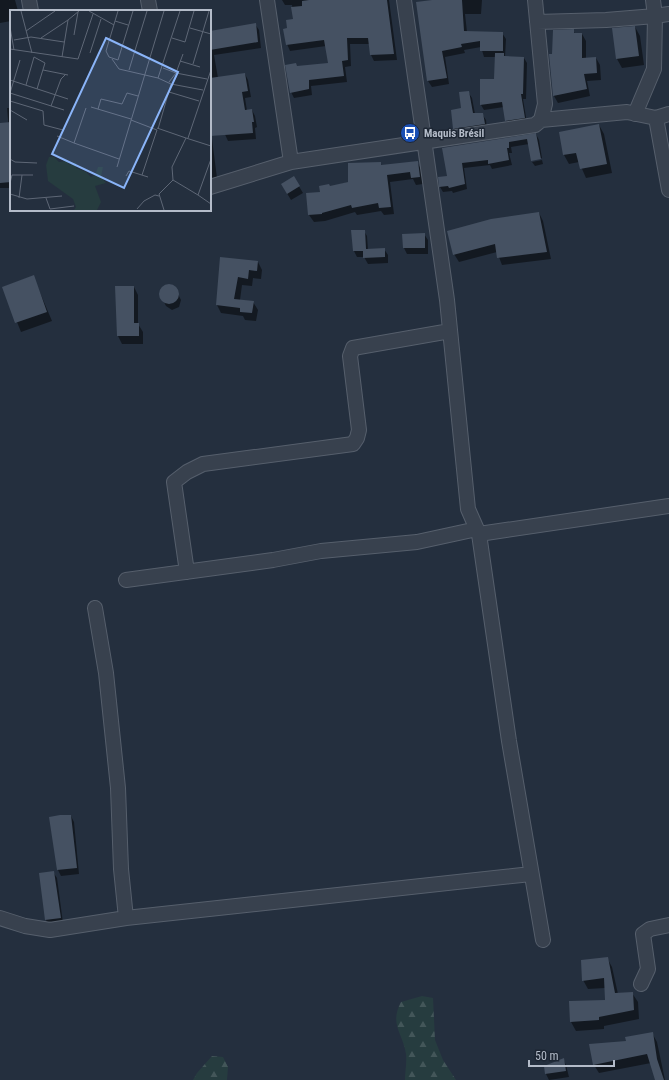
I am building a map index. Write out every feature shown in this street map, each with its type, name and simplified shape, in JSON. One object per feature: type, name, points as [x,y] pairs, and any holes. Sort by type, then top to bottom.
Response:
[{"type":"street","points":[[29,0],[31,10]]},
{"type":"street","points":[[148,0],[150,10]]},
{"type":"street","points":[[267,0],[291,162]]},
{"type":"street","points":[[404,0],[423,141],[440,247],[468,509],[478,531],[509,741],[543,940]]},
{"type":"street","points":[[535,0],[545,104],[541,120]]},
{"type":"street","points":[[636,114],[654,68],[655,16],[653,0]]},
{"type":"street","points":[[538,22],[606,20],[669,14]]},
{"type":"street","points":[[211,187],[291,162],[534,125],[541,120],[626,112],[662,116],[669,187]]},
{"type":"street","points":[[187,572],[174,482],[187,472],[203,464],[353,444],[357,438],[359,430],[350,356],[353,348],[450,331]]},
{"type":"street","points":[[126,580],[273,560],[321,551],[417,542],[478,531],[669,506]]},
{"type":"street","points":[[95,608],[108,688],[118,788],[121,869],[126,918]]},
{"type":"street","points":[[0,918],[25,926],[50,930],[126,918],[531,874]]},
{"type":"street","points":[[642,984],[648,969],[643,934],[650,929],[669,925]]},
{"type":"green space","points":[[422,996],[433,998],[435,1040],[443,1060],[456,1080],[405,1080],[406,1054],[398,1029],[396,1017],[401,1002]]},
{"type":"green space","points":[[212,1056],[223,1057],[228,1067],[227,1080],[193,1080],[197,1073]]},
{"type":"building","points":[[309,0],[387,0],[394,54],[370,55],[368,38],[347,38],[348,60],[342,61],[344,76],[309,80],[309,89],[290,93],[285,65],[296,63],[297,66],[328,63],[324,40],[286,45],[283,29],[287,28],[286,20],[293,19],[291,7],[302,6],[302,1]]},
{"type":"building","points":[[432,0],[462,0],[464,31],[503,32],[503,51],[480,51],[480,41],[461,44],[462,47],[442,51],[447,78],[427,81],[416,2]]},
{"type":"building","points":[[256,23],[258,42],[211,50],[211,31]]},
{"type":"building","points":[[635,26],[639,56],[616,59],[612,28]]},
{"type":"building","points":[[574,29],[574,33],[582,33],[582,58],[596,57],[597,73],[584,74],[587,89],[553,96],[549,54],[552,54],[553,30]]},
{"type":"building","points":[[495,53],[504,53],[504,56],[524,57],[523,94],[521,94],[525,118],[505,121],[502,102],[480,105],[480,79],[494,79]]},
{"type":"building","points":[[245,73],[248,91],[242,92],[245,110],[252,109],[254,122],[252,122],[253,133],[211,136],[211,78]]},
{"type":"building","points":[[469,91],[473,113],[483,113],[485,124],[453,129],[451,110],[461,108],[459,92]]},
{"type":"building","points":[[10,122],[10,182],[0,183],[0,123]]},
{"type":"building","points":[[599,124],[607,164],[580,169],[576,153],[563,155],[559,132]]},
{"type":"building","points":[[536,133],[541,159],[531,161],[527,139],[509,142],[509,148],[507,148],[509,160],[488,164],[488,160],[462,163],[465,184],[449,188],[448,186],[439,187],[438,177],[447,176],[442,148]]},
{"type":"building","points":[[418,161],[420,177],[411,178],[410,172],[387,175],[391,207],[379,208],[378,203],[352,208],[351,205],[322,214],[308,215],[306,193],[320,192],[319,186],[329,184],[330,186],[348,182],[348,163],[381,162],[381,165]]},
{"type":"building","points":[[294,176],[300,186],[287,194],[281,184]]},
{"type":"building","points":[[539,212],[547,252],[497,258],[495,244],[453,255],[447,231],[491,219]]},
{"type":"building","points":[[351,230],[365,230],[366,249],[385,248],[385,257],[363,258],[363,251],[353,251]]},
{"type":"building","points":[[425,233],[425,248],[403,248],[402,234]]},
{"type":"building","points":[[220,257],[258,261],[257,271],[249,270],[248,279],[238,277],[234,299],[254,301],[252,313],[240,312],[240,308],[216,305]]},
{"type":"building","points":[[34,275],[47,312],[15,323],[2,287]]},
{"type":"building","points":[[169,284],[176,287],[179,294],[176,301],[169,304],[162,301],[159,294],[162,287]]},
{"type":"building","points":[[115,286],[134,286],[134,323],[139,323],[139,336],[117,336]]},
{"type":"building","points":[[71,815],[77,868],[57,870],[49,817]]},
{"type":"building","points":[[54,871],[61,918],[45,920],[39,873]]},
{"type":"building","points":[[608,957],[615,993],[633,992],[634,1010],[599,1017],[599,1020],[570,1022],[569,1001],[605,1000],[604,978],[582,981],[581,960]]},
{"type":"building","points":[[653,1032],[657,1059],[664,1080],[655,1080],[647,1054],[593,1065],[589,1044],[626,1041],[625,1037]]},
{"type":"building","points":[[564,1058],[566,1071],[545,1074],[544,1066]]},
{"type":"place","name":"Maquis Brésil","points":[[410,133]]}]
